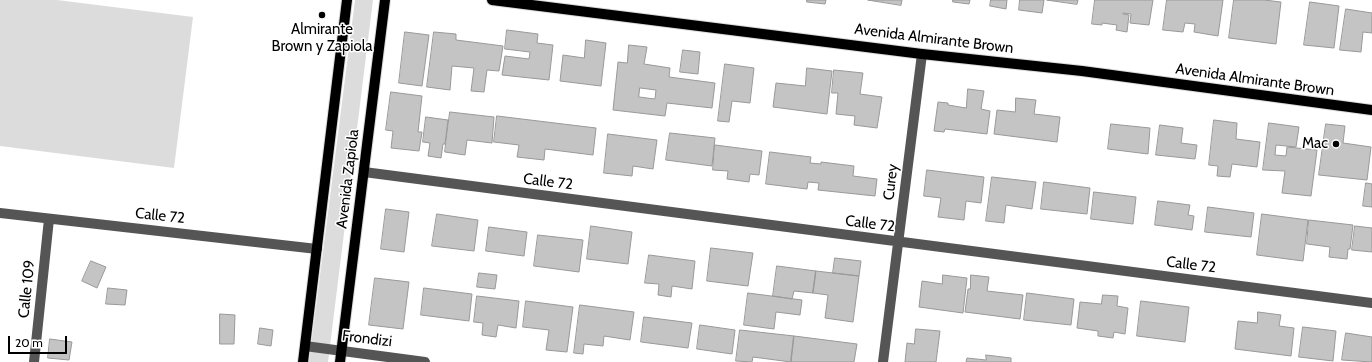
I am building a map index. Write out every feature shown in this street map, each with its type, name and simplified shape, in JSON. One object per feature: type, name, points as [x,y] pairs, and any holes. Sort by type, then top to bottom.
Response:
[{"type":"main road","name":"Avenida Zapiola","points":[[303,362],[347,0]]},
{"type":"main road","name":"Avenida Zapiola","points":[[340,362],[385,0]]},
{"type":"main road","name":"Avenida Almirante Brown","points":[[492,0],[922,54],[1082,71],[1372,110]]},
{"type":"street","name":"Curey","points":[[884,362],[922,54]]},
{"type":"street","name":"Calle 72","points":[[364,172],[899,243],[1372,303]]},
{"type":"street","name":"Calle 72","points":[[0,214],[317,248]]},
{"type":"street","name":"Calle 109","points":[[34,362],[49,219]]},
{"type":"street","name":"Frondizi","points":[[305,346],[425,362]]},
{"type":"shaded area","points":[[0,0],[57,0],[193,17],[174,168],[0,146]]},
{"type":"shaded area","points":[[355,0],[373,0],[328,362],[309,362]]},
{"type":"building","points":[[807,0],[826,0],[825,4],[807,2]]},
{"type":"building","points":[[868,0],[902,0],[901,5]]},
{"type":"building","points":[[953,0],[970,0],[969,4],[953,2]]},
{"type":"building","points":[[991,0],[1007,0],[1006,9],[990,6]]},
{"type":"building","points":[[1020,0],[1044,0],[1042,13],[1019,10]]},
{"type":"building","points":[[1047,0],[1078,0],[1077,4]]},
{"type":"building","points":[[1095,0],[1153,0],[1149,25],[1130,23],[1131,14],[1123,13],[1129,15],[1127,32],[1116,30],[1117,25],[1102,23],[1102,25],[1092,24]]},
{"type":"building","points":[[1167,0],[1223,0],[1218,36],[1194,32],[1195,24],[1185,23],[1183,32],[1163,30]]},
{"type":"building","points":[[1234,0],[1264,0],[1281,2],[1276,44],[1229,38]]},
{"type":"building","points":[[1310,2],[1339,6],[1334,48],[1304,45]]},
{"type":"building","points":[[1346,9],[1372,13],[1372,33],[1363,32],[1361,52],[1340,50]]},
{"type":"building","points":[[507,30],[538,34],[537,43],[553,45],[549,80],[502,75],[505,56],[529,59],[530,52],[505,49]]},
{"type":"building","points":[[405,32],[429,35],[422,86],[399,83]]},
{"type":"building","points":[[434,32],[456,34],[456,40],[503,46],[499,71],[487,70],[484,92],[471,91],[474,68],[452,66],[450,90],[427,87]]},
{"type":"building","points":[[586,40],[606,43],[601,86],[560,81],[563,55],[584,58]]},
{"type":"building","points":[[629,45],[647,47],[644,64],[670,68],[669,77],[715,83],[712,108],[667,103],[665,116],[613,110],[618,62],[627,63]],"holes":[[[640,88],[656,90],[655,99],[639,97]]]},
{"type":"building","points":[[683,50],[700,52],[698,74],[680,72]]},
{"type":"building","points":[[725,64],[754,68],[750,103],[732,101],[729,122],[718,121]]},
{"type":"building","points":[[807,68],[832,71],[827,114],[773,107],[776,83],[805,86]]},
{"type":"building","points":[[834,70],[863,73],[860,94],[882,97],[877,128],[854,125],[855,116],[836,114],[838,93],[832,93]]},
{"type":"building","points":[[968,89],[984,91],[981,109],[990,111],[987,134],[945,129],[944,132],[934,131],[938,102],[966,108]]},
{"type":"building","points":[[391,92],[422,96],[418,132],[422,132],[419,151],[391,148],[393,131],[386,130]]},
{"type":"building","points":[[1016,98],[1036,100],[1034,114],[1060,117],[1057,142],[994,134],[997,110],[1015,112]]},
{"type":"building","points":[[450,112],[494,117],[492,143],[467,140],[465,155],[445,152]]},
{"type":"building","points":[[497,116],[596,128],[593,155],[545,149],[544,160],[517,157],[519,145],[494,142]]},
{"type":"building","points":[[426,117],[448,120],[445,144],[443,144],[441,158],[428,156],[430,143],[423,142]]},
{"type":"building","points":[[1214,120],[1237,123],[1236,139],[1260,142],[1257,167],[1232,164],[1230,177],[1217,176],[1218,166],[1209,165]]},
{"type":"building","points":[[1269,123],[1299,127],[1296,147],[1276,145],[1275,155],[1286,156],[1287,147],[1317,150],[1311,196],[1282,193],[1285,171],[1263,170]]},
{"type":"building","points":[[1111,124],[1150,128],[1148,154],[1108,149]]},
{"type":"building","points":[[1326,124],[1345,126],[1343,143],[1371,147],[1367,180],[1319,175]]},
{"type":"building","points":[[1160,125],[1183,128],[1181,143],[1197,145],[1195,159],[1156,155]]},
{"type":"building","points":[[670,133],[715,138],[712,166],[666,160]]},
{"type":"building","points":[[608,134],[657,140],[653,169],[633,166],[632,176],[604,173]]},
{"type":"building","points":[[715,145],[762,151],[759,175],[750,174],[749,182],[727,179],[728,171],[713,170]]},
{"type":"building","points":[[770,152],[811,157],[810,163],[821,164],[821,162],[854,166],[853,176],[877,179],[875,196],[818,190],[819,183],[808,182],[807,189],[766,184]]},
{"type":"building","points":[[927,170],[984,177],[981,203],[966,201],[964,220],[938,217],[941,198],[924,196]]},
{"type":"building","points":[[992,177],[1036,182],[1032,209],[1006,205],[1004,223],[986,221]]},
{"type":"building","points":[[1044,182],[1090,188],[1087,214],[1041,209]]},
{"type":"building","points":[[1366,183],[1372,184],[1372,207],[1363,206]]},
{"type":"building","points":[[1094,192],[1136,197],[1133,224],[1091,219]]},
{"type":"building","points":[[1158,201],[1190,205],[1188,215],[1194,216],[1192,230],[1155,225]]},
{"type":"building","points":[[1208,207],[1254,213],[1251,237],[1205,232]]},
{"type":"building","points":[[386,209],[409,212],[404,252],[381,249]]},
{"type":"building","points":[[437,214],[478,220],[474,251],[432,246]]},
{"type":"building","points":[[1262,214],[1308,220],[1303,261],[1257,255]]},
{"type":"building","points":[[1309,220],[1353,225],[1350,249],[1348,249],[1347,259],[1329,257],[1330,247],[1307,244]]},
{"type":"building","points":[[591,226],[632,232],[628,264],[587,259]]},
{"type":"building","points":[[1355,226],[1372,228],[1372,252],[1352,250]]},
{"type":"building","points":[[489,227],[527,232],[524,256],[486,251]]},
{"type":"building","points":[[538,235],[583,240],[579,272],[534,266]]},
{"type":"building","points":[[711,248],[753,253],[748,286],[707,281]]},
{"type":"building","points":[[649,255],[695,261],[692,289],[672,286],[671,297],[658,295],[659,284],[645,283]]},
{"type":"building","points":[[835,258],[861,261],[859,276],[833,273]]},
{"type":"building","points":[[91,261],[106,267],[97,288],[82,281]]},
{"type":"building","points":[[777,266],[816,271],[813,293],[794,291],[792,299],[773,296]]},
{"type":"building","points":[[816,271],[859,276],[853,322],[825,318],[828,295],[813,293]]},
{"type":"building","points":[[479,273],[497,275],[495,289],[477,287]]},
{"type":"building","points":[[943,275],[967,278],[963,313],[919,307],[922,281],[942,284]]},
{"type":"building","points":[[971,275],[989,277],[987,291],[1023,295],[1020,319],[965,312],[968,289],[970,289]]},
{"type":"building","points":[[375,278],[409,282],[403,329],[369,325]]},
{"type":"building","points":[[108,288],[127,290],[125,305],[106,304]]},
{"type":"building","points":[[424,288],[472,294],[469,321],[421,315]]},
{"type":"building","points":[[748,293],[802,300],[800,315],[776,312],[774,329],[744,325]]},
{"type":"building","points":[[1027,293],[1074,299],[1071,325],[1024,320]]},
{"type":"building","points":[[1103,295],[1118,296],[1117,306],[1128,308],[1125,334],[1114,332],[1113,338],[1098,336],[1098,331],[1077,328],[1080,302],[1101,304]]},
{"type":"building","points":[[477,296],[519,301],[516,328],[498,325],[496,337],[482,335],[483,323],[474,322]]},
{"type":"building","points":[[526,301],[573,307],[567,352],[546,350],[549,330],[523,327]]},
{"type":"building","points":[[1141,301],[1189,307],[1185,342],[1137,336]]},
{"type":"building","points":[[580,305],[634,312],[630,340],[604,336],[603,346],[584,344],[583,354],[574,353]]},
{"type":"building","points":[[1258,312],[1281,315],[1279,326],[1294,328],[1291,356],[1235,349],[1238,321],[1257,323]]},
{"type":"building","points":[[220,314],[235,315],[234,344],[220,344]]},
{"type":"building","points":[[644,317],[692,323],[688,348],[641,342]]},
{"type":"building","points":[[700,325],[735,330],[732,354],[697,349]]},
{"type":"building","points":[[1303,327],[1336,331],[1333,361],[1299,357]]},
{"type":"building","points":[[260,328],[273,330],[271,346],[258,344]]},
{"type":"building","points":[[916,329],[940,331],[936,362],[905,362],[907,343],[914,344]]},
{"type":"building","points":[[740,330],[794,336],[791,362],[753,357],[752,362],[736,361]]},
{"type":"building","points":[[1346,333],[1372,337],[1372,362],[1342,360]]},
{"type":"building","points":[[794,336],[857,344],[854,362],[791,362]]},
{"type":"building","points":[[50,339],[72,342],[69,360],[48,358]]},
{"type":"building","points":[[986,355],[1011,358],[1011,362],[966,362],[967,358],[986,360]]},
{"type":"place","name":"Almirante Brown y Zapiola","points":[[322,15]]},
{"type":"place","name":"Mac","points":[[1336,144]]}]
